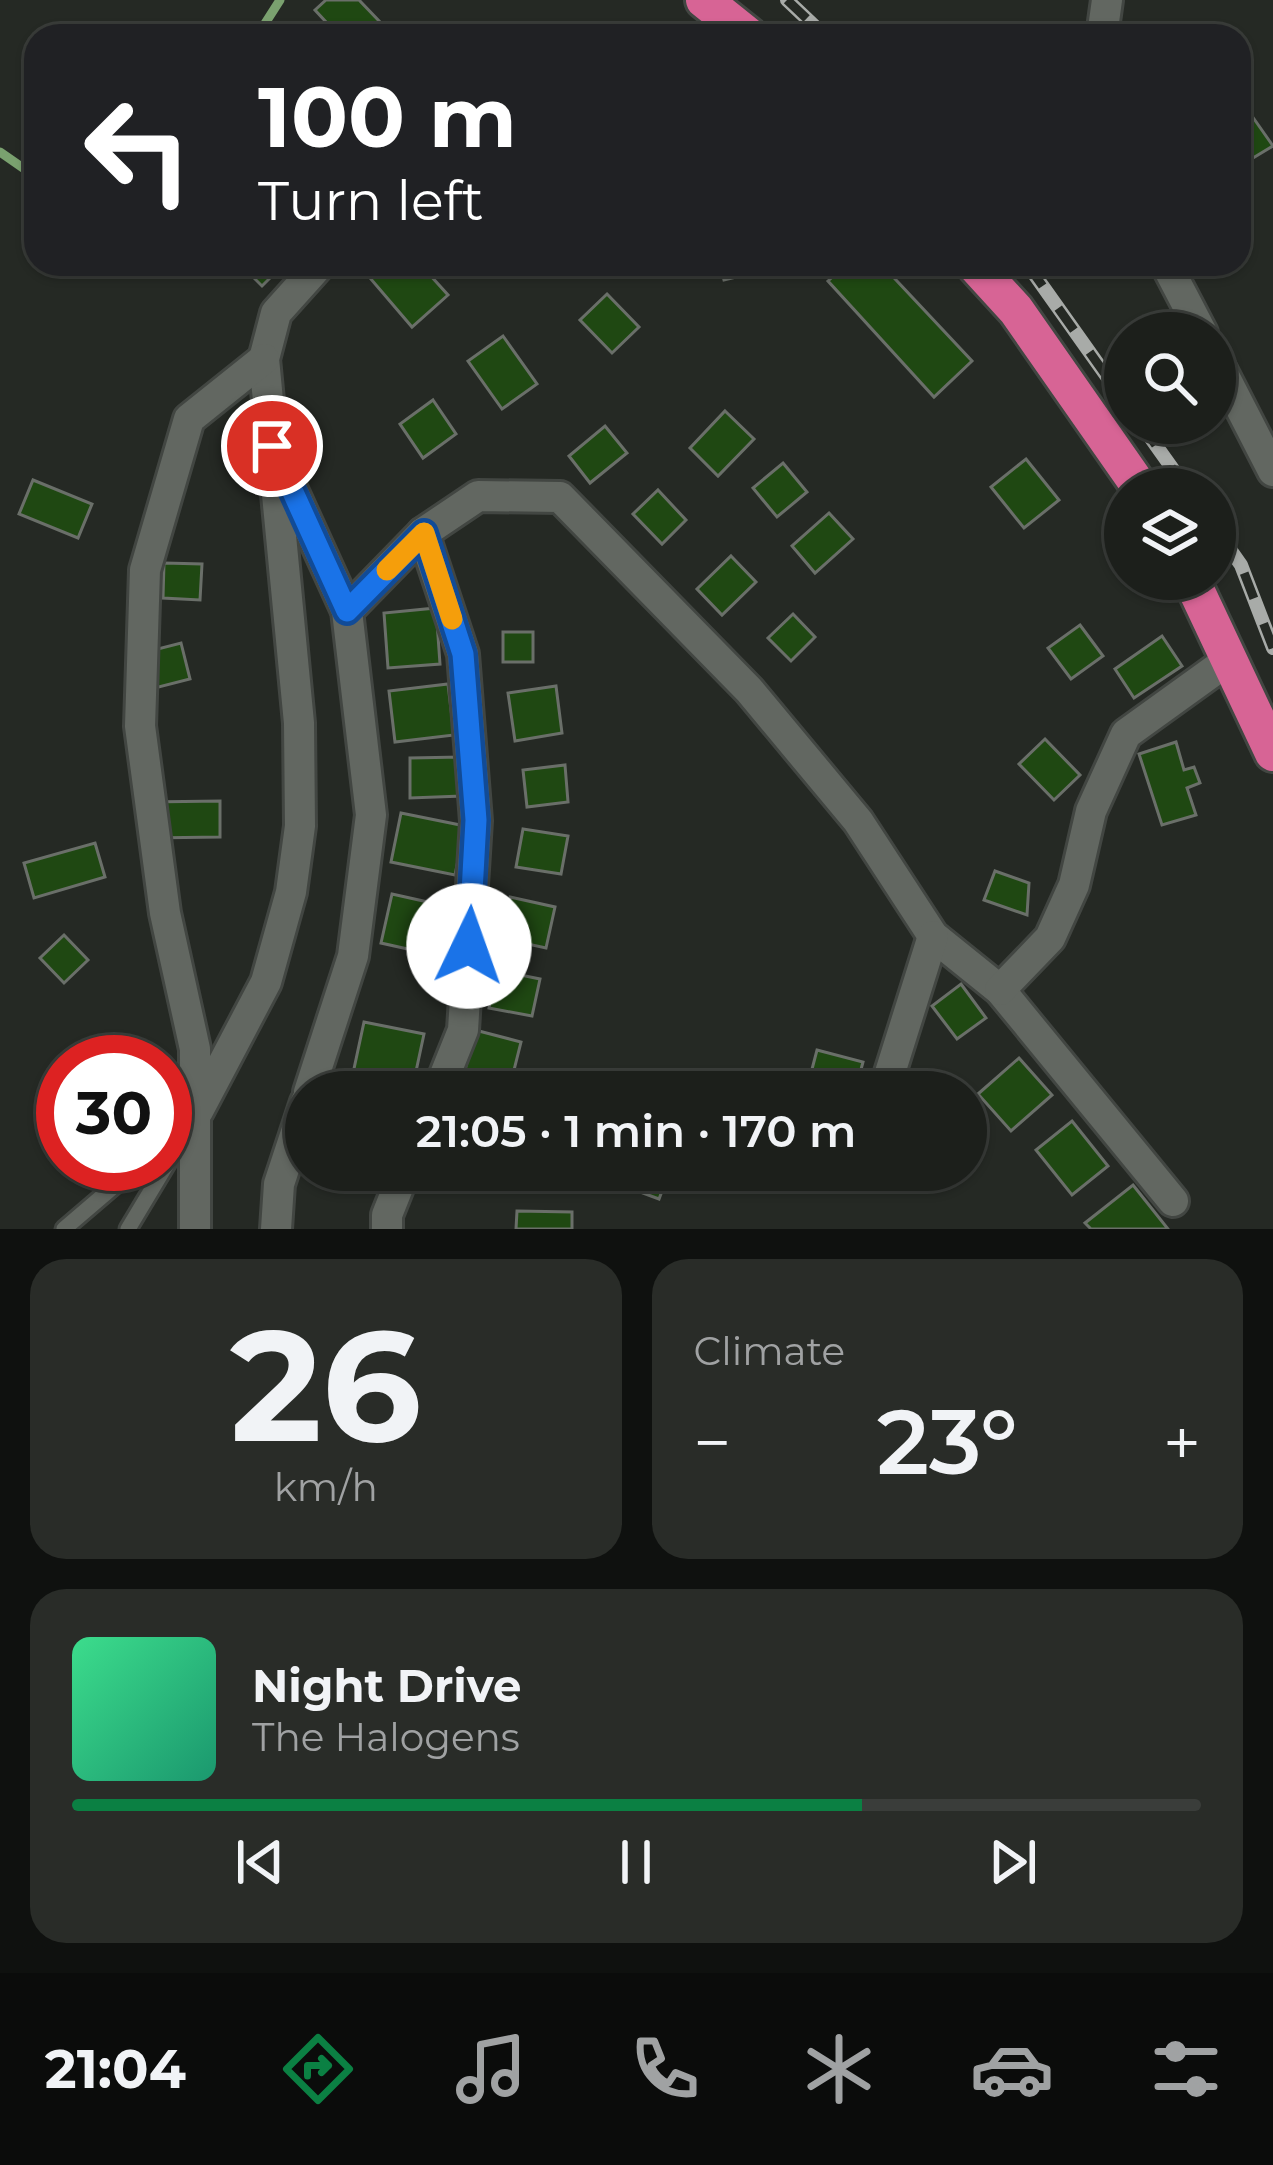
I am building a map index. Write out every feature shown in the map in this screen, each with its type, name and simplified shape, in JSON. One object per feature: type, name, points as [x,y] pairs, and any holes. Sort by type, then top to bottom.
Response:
[{"type":"highway","points":[[704,0],[733,24]]},
{"type":"highway","points":[[985,276],[1016,310],[1126,468]]},
{"type":"highway","points":[[1201,600],[1273,753]]},
{"type":"street","points":[[192,1122],[266,982],[291,892],[300,826],[299,723],[264,359],[276,313],[309,276]]},
{"type":"street","points":[[1172,276],[1191,312]]},
{"type":"street","points":[[195,1229],[196,1049],[165,913],[140,726],[146,570],[189,419],[264,359]]},
{"type":"street","points":[[1236,399],[1273,471]]},
{"type":"street","points":[[272,446],[347,611],[371,815],[352,956],[316,1071]]},
{"type":"street","points":[[347,611],[424,533],[478,496],[560,497],[662,596],[763,707],[858,821],[933,936],[1000,990],[1173,1202]]},
{"type":"street","points":[[424,533],[463,654],[476,820],[463,1030],[446,1071]]},
{"type":"street","points":[[1000,990],[1050,938],[1074,885],[1091,811],[1126,734],[1230,659]]},
{"type":"street","points":[[891,1071],[933,936]]},
{"type":"street","points":[[276,1229],[278,1184],[285,1164]]},
{"type":"street","points":[[387,1229],[387,1215],[397,1191]]},
{"type":"lane","points":[[64,1229],[108,1191]]},
{"type":"lane","points":[[128,1229],[151,1191]]},
{"type":"building","points":[[326,0],[359,0],[380,22],[328,24],[315,10]]},
{"type":"building","points":[[1251,117],[1273,146],[1251,159]]},
{"type":"building","points":[[252,276],[272,276],[262,286]]},
{"type":"building","points":[[431,276],[448,295],[412,327],[370,278]]},
{"type":"building","points":[[834,276],[892,276],[972,361],[934,397],[828,281]]},
{"type":"building","points":[[607,294],[639,327],[612,353],[580,320]]},
{"type":"building","points":[[503,336],[537,384],[502,409],[468,361]]},
{"type":"building","points":[[433,400],[456,434],[423,458],[400,424]]},
{"type":"building","points":[[725,411],[754,439],[718,476],[690,448]]},
{"type":"building","points":[[605,426],[627,453],[590,483],[569,456]]},
{"type":"building","points":[[1026,459],[1059,500],[1024,528],[991,487]]},
{"type":"building","points":[[783,463],[807,492],[777,517],[753,488]]},
{"type":"building","points":[[33,480],[92,504],[78,538],[19,514]]},
{"type":"building","points":[[658,490],[686,520],[662,544],[633,514]]},
{"type":"building","points":[[829,513],[853,539],[815,573],[792,546]]},
{"type":"building","points":[[731,556],[756,582],[722,615],[697,589]]},
{"type":"building","points":[[164,563],[202,564],[200,600],[163,598]]},
{"type":"building","points":[[436,608],[440,664],[388,668],[384,613]]},
{"type":"building","points":[[793,614],[815,637],[791,661],[768,638]]},
{"type":"building","points":[[1080,625],[1103,656],[1071,679],[1048,648]]},
{"type":"building","points":[[503,632],[533,632],[533,662],[503,662]]},
{"type":"building","points":[[1162,636],[1182,666],[1134,698],[1115,669]]},
{"type":"building","points":[[181,643],[190,679],[147,690],[138,654]]},
{"type":"building","points":[[448,684],[454,735],[395,742],[389,691]]},
{"type":"building","points":[[556,686],[562,733],[515,741],[508,693]]},
{"type":"building","points":[[1045,739],[1080,775],[1054,800],[1019,764]]},
{"type":"building","points":[[1176,742],[1184,770],[1194,767],[1200,783],[1187,788],[1196,815],[1162,825],[1139,754]]},
{"type":"building","points":[[461,757],[462,796],[410,798],[410,758]]},
{"type":"building","points":[[565,765],[568,802],[527,807],[523,770]]},
{"type":"building","points":[[220,801],[220,837],[149,838],[148,802]]},
{"type":"building","points":[[401,813],[465,826],[455,875],[391,862]]},
{"type":"building","points":[[523,829],[568,836],[561,874],[516,867]]},
{"type":"building","points":[[95,843],[105,877],[34,898],[24,863]]},
{"type":"building","points":[[995,871],[1029,883],[1027,915],[984,900]]},
{"type":"building","points":[[392,894],[450,907],[439,956],[381,943]]},
{"type":"building","points":[[510,897],[555,907],[546,948],[500,938]]},
{"type":"building","points":[[64,935],[88,960],[64,983],[40,958]]},
{"type":"building","points":[[496,970],[540,979],[532,1016],[489,1008]]},
{"type":"building","points":[[961,984],[986,1018],[957,1039],[932,1006]]},
{"type":"building","points":[[364,1022],[424,1034],[416,1071],[354,1071]]},
{"type":"building","points":[[475,1030],[521,1042],[514,1071],[465,1071]]},
{"type":"building","points":[[817,1050],[863,1062],[861,1071],[812,1071]]},
{"type":"building","points":[[1019,1058],[1052,1095],[1011,1131],[987,1104],[987,1086]]},
{"type":"building","points":[[1072,1121],[1108,1166],[1072,1195],[1036,1150]]},
{"type":"building","points":[[1133,1185],[1168,1229],[1091,1229],[1085,1223]]},
{"type":"building","points":[[637,1191],[662,1191],[659,1199]]},
{"type":"building","points":[[517,1211],[572,1212],[572,1229],[516,1229]]},
{"type":"waterway","points":[[265,24],[280,0]]},
{"type":"waterway","points":[[0,152],[24,169]]},
{"type":"railway","points":[[787,0],[812,24]]},
{"type":"railway","points":[[1036,276],[1104,372]]},
{"type":"railway","points":[[1155,444],[1172,468]]},
{"type":"railway","points":[[1236,558],[1273,648]]},
{"type":"slow traffic","points":[[387,570],[424,533],[452,619]]},
{"type":"route","points":[[272,446],[347,611],[424,533],[463,654],[476,820],[469,946]]}]
